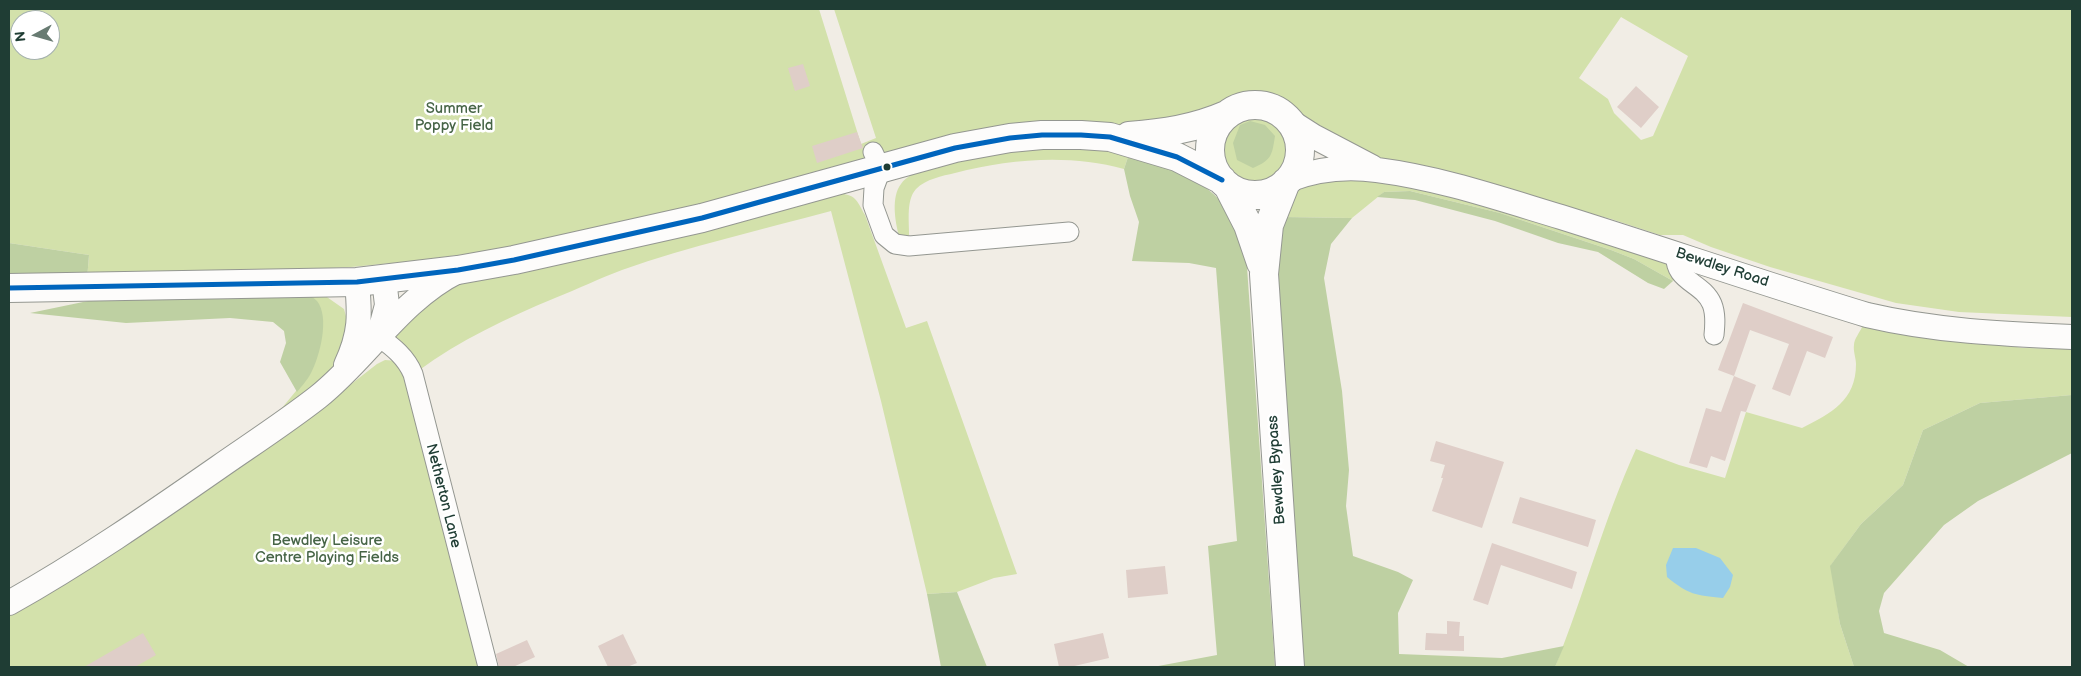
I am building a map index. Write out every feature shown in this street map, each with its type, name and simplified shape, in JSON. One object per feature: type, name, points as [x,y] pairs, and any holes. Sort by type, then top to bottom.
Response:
[{"type":"highway","points":[[9,288],[357,282],[458,270],[514,260],[702,218],[845,179],[877,160],[1010,138],[1066,134],[1110,137],[1164,133],[1206,124],[1238,108],[1252,105],[1265,106],[1278,111],[1288,120],[1296,132],[1300,146],[1298,161],[1287,181],[1278,188],[1266,193],[1253,195],[1240,192],[1177,157],[1110,137]]},
{"type":"highway","points":[[1225,183],[1212,162],[1210,149],[1212,136],[1218,124],[1226,115]]},
{"type":"highway","name":"Bewdley Bypass","points":[[1287,181],[1269,225],[1264,274],[1290,667]]},
{"type":"highway","name":"Bewdley Bypass","points":[[1225,183],[1248,225],[1264,274]]},
{"type":"main road","name":"Bewdley Road","points":[[1288,120],[1313,136],[1376,170]]},
{"type":"main road","name":"Bewdley Road","points":[[1287,181],[1319,170],[1376,170],[1459,187],[1676,253],[1842,308],[1892,321],[1925,327],[2004,334],[2072,337]]},
{"type":"main road","points":[[9,602],[62,573],[155,512],[302,409],[319,396],[425,291],[458,270]]},
{"type":"main road","points":[[378,336],[387,305],[384,279]]},
{"type":"main road","points":[[342,373],[358,335],[359,306],[357,282]]},
{"type":"street","points":[[873,205],[877,160]]},
{"type":"street","points":[[845,179],[861,188],[873,205],[884,235],[896,244],[909,246],[1069,232]]},
{"type":"street","points":[[1676,253],[1675,262],[1679,273],[1700,288],[1712,304],[1715,317],[1714,335]]},
{"type":"street","name":"Netherton Lane","points":[[378,336],[400,353],[407,361],[413,374],[488,667]]},
{"type":"green space","name":"Summer Poppy Field","points":[[9,9],[819,9],[861,144],[876,138],[834,9],[2072,9],[2072,317],[1959,312],[1896,303],[1770,267],[1711,247],[1683,235],[1660,235],[1611,219],[1380,158],[1357,149],[1297,116],[1284,106],[1260,97],[1246,98],[1221,107],[1151,124],[1110,125],[887,156],[881,151],[877,143],[864,148],[866,156],[864,160],[693,209],[518,247],[414,261],[351,267],[87,280],[89,255],[9,243]],"holes":[[[1621,17],[1688,56],[1653,136],[1641,140],[1614,113],[1608,99],[1579,78]]]},
{"type":"green space","points":[[1255,115],[1268,118],[1280,125],[1287,137],[1290,150],[1287,163],[1280,175],[1268,182],[1255,185],[1242,182],[1230,175],[1223,163],[1220,150],[1223,137],[1230,125],[1242,118]]},
{"type":"green space","points":[[1250,121],[1265,125],[1275,136],[1273,148],[1268,159],[1253,168],[1237,160],[1233,143],[1240,125]]},
{"type":"green space","points":[[1064,145],[1130,151],[1124,169],[1082,161],[1040,160],[997,164],[934,178],[916,189],[910,200],[909,241],[899,236],[895,216],[896,195],[901,184],[913,174],[930,166],[977,155]]},
{"type":"green space","points":[[1130,151],[1189,177],[1214,195],[1225,206],[1234,220],[1246,253],[1275,667],[1153,667],[1217,655],[1208,546],[1237,541],[1216,268],[1189,263],[1132,261],[1139,222],[1130,196],[1124,169]]},
{"type":"green space","points":[[1349,176],[1434,190],[1675,263],[1679,273],[1673,281],[1634,259],[1611,250],[1500,213],[1410,191],[1384,192],[1352,218],[1283,217],[1301,185]]},
{"type":"green space","points":[[1410,191],[1500,213],[1611,250],[1634,259],[1673,281],[1664,289],[1648,283],[1598,252],[1558,243],[1495,221],[1415,200],[1377,197],[1384,192]]},
{"type":"green space","name":"Bewdley Leisure Centre Playing Fields","points":[[837,193],[848,195],[855,199],[865,215],[906,328],[927,321],[1017,574],[994,578],[957,592],[927,594],[881,401],[831,211],[700,246],[614,273],[484,330],[450,349],[418,371],[491,667],[9,667],[9,613],[75,578],[323,406],[377,364],[385,360],[398,361],[401,347],[392,333],[450,285]]},
{"type":"green space","points":[[1283,217],[1352,218],[1331,244],[1324,278],[1342,391],[1349,470],[1346,506],[1353,556],[1398,572],[1413,580],[1398,613],[1399,654],[1502,658],[1564,646],[1555,667],[1303,667],[1276,267]]},
{"type":"green space","points":[[9,243],[89,255],[87,280],[9,280]]},
{"type":"green space","points":[[304,292],[324,295],[344,309],[347,320],[340,359],[329,373],[300,398],[277,414],[310,374]]},
{"type":"green space","points":[[304,292],[314,298],[321,308],[323,326],[318,357],[308,378],[297,392],[280,362],[286,343],[284,331],[273,322],[230,318],[126,323],[30,313],[112,296]]},
{"type":"green space","points":[[1862,327],[2024,348],[2072,349],[2072,395],[1980,403],[1923,430],[1903,485],[1861,524],[1831,565],[1840,624],[1854,667],[1555,667],[1614,502],[1636,449],[1679,465],[1725,478],[1746,412],[1802,428],[1832,411],[1847,397],[1855,377],[1854,343]]},
{"type":"green space","points":[[2072,395],[2072,453],[1978,501],[1944,525],[1884,593],[1879,611],[1884,633],[1940,650],[1969,667],[1854,667],[1840,624],[1830,566],[1861,524],[1903,485],[1923,430],[1980,403]]},
{"type":"green space","points":[[957,592],[987,667],[941,667],[927,594]]},
{"type":"water","points":[[1673,548],[1696,548],[1720,558],[1733,575],[1730,587],[1723,598],[1687,591],[1667,577],[1666,565]]},
{"type":"building","points":[[803,64],[810,86],[795,91],[788,68]]},
{"type":"building","points":[[1636,86],[1659,107],[1641,128],[1617,107]]},
{"type":"building","points":[[857,132],[863,148],[817,163],[812,146]]},
{"type":"building","points":[[1743,303],[1833,337],[1825,358],[1807,351],[1790,396],[1772,389],[1789,344],[1750,330],[1734,376],[1718,370]]},
{"type":"building","points":[[1734,376],[1756,385],[1746,412],[1741,411],[1725,461],[1711,456],[1707,468],[1689,463],[1706,408],[1721,412]]},
{"type":"building","points":[[1436,441],[1504,462],[1482,528],[1432,511],[1443,478],[1441,478],[1445,465],[1430,461]]},
{"type":"building","points":[[1520,497],[1596,520],[1588,547],[1512,523]]},
{"type":"building","points":[[1492,543],[1577,572],[1572,589],[1501,565],[1488,605],[1473,600]]},
{"type":"building","points":[[1165,566],[1168,594],[1128,598],[1126,570]]},
{"type":"building","points":[[1447,621],[1460,622],[1459,636],[1464,636],[1464,651],[1425,650],[1426,633],[1447,634]]},
{"type":"building","points":[[143,633],[156,655],[135,667],[84,667]]},
{"type":"building","points":[[1103,633],[1109,658],[1070,667],[1059,667],[1054,644]]},
{"type":"building","points":[[623,634],[637,663],[627,667],[608,667],[598,646]]},
{"type":"building","points":[[527,640],[535,657],[513,667],[499,667],[496,654]]},
{"type":"transit line","points":[[9,288],[357,282],[458,270],[514,260],[702,218],[955,148],[1010,138],[1042,135],[1110,137],[1177,157],[1222,180]]}]
